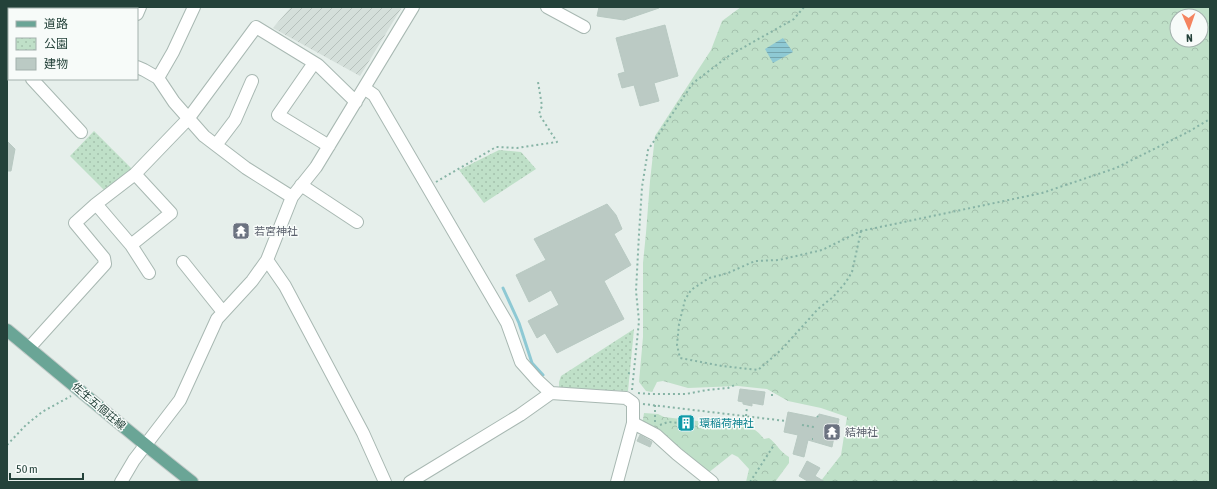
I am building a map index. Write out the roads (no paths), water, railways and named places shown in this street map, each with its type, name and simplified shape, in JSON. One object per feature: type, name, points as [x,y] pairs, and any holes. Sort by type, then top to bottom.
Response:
[{"type":"main road","name":"佐生五個荘線","points":[[7,330],[145,445],[192,482]]},
{"type":"street","points":[[158,78],[173,52],[194,7]]},
{"type":"street","points":[[121,482],[134,460],[180,400],[220,316],[252,280],[267,260],[292,197],[316,167],[413,7]]},
{"type":"street","points":[[547,7],[584,26]]},
{"type":"street","points":[[29,348],[105,264],[104,258],[75,223],[96,204],[135,174],[188,119],[256,27],[314,63],[356,102]]},
{"type":"street","points":[[314,63],[278,115],[329,146]]},
{"type":"street","points":[[138,67],[158,78],[188,119],[204,136],[246,168],[292,197]]},
{"type":"street","points":[[33,80],[81,132]]},
{"type":"street","points":[[216,145],[235,120],[252,81]]},
{"type":"street","points":[[364,88],[374,95],[507,323],[521,362],[551,393]]},
{"type":"street","points":[[131,245],[171,212],[135,174]]},
{"type":"street","points":[[301,185],[357,222]]},
{"type":"street","points":[[96,204],[131,245],[149,273]]},
{"type":"street","points":[[267,260],[285,286],[359,427],[385,482]]},
{"type":"street","points":[[182,262],[220,316]]},
{"type":"street","points":[[410,482],[520,414],[551,393],[626,398],[633,403],[632,423],[617,482]]},
{"type":"street","points":[[632,423],[656,435],[712,482]]},
{"type":"water","points":[[783,38],[793,52],[773,63],[765,49]]},
{"type":"waterway","points":[[503,288],[519,323],[532,363],[543,375]]},
{"type":"place","name":"若宮神社","points":[[241,231]]},
{"type":"place","name":"環稲荷神社","points":[[686,423]]},
{"type":"place","name":"結神社","points":[[832,432]]}]
